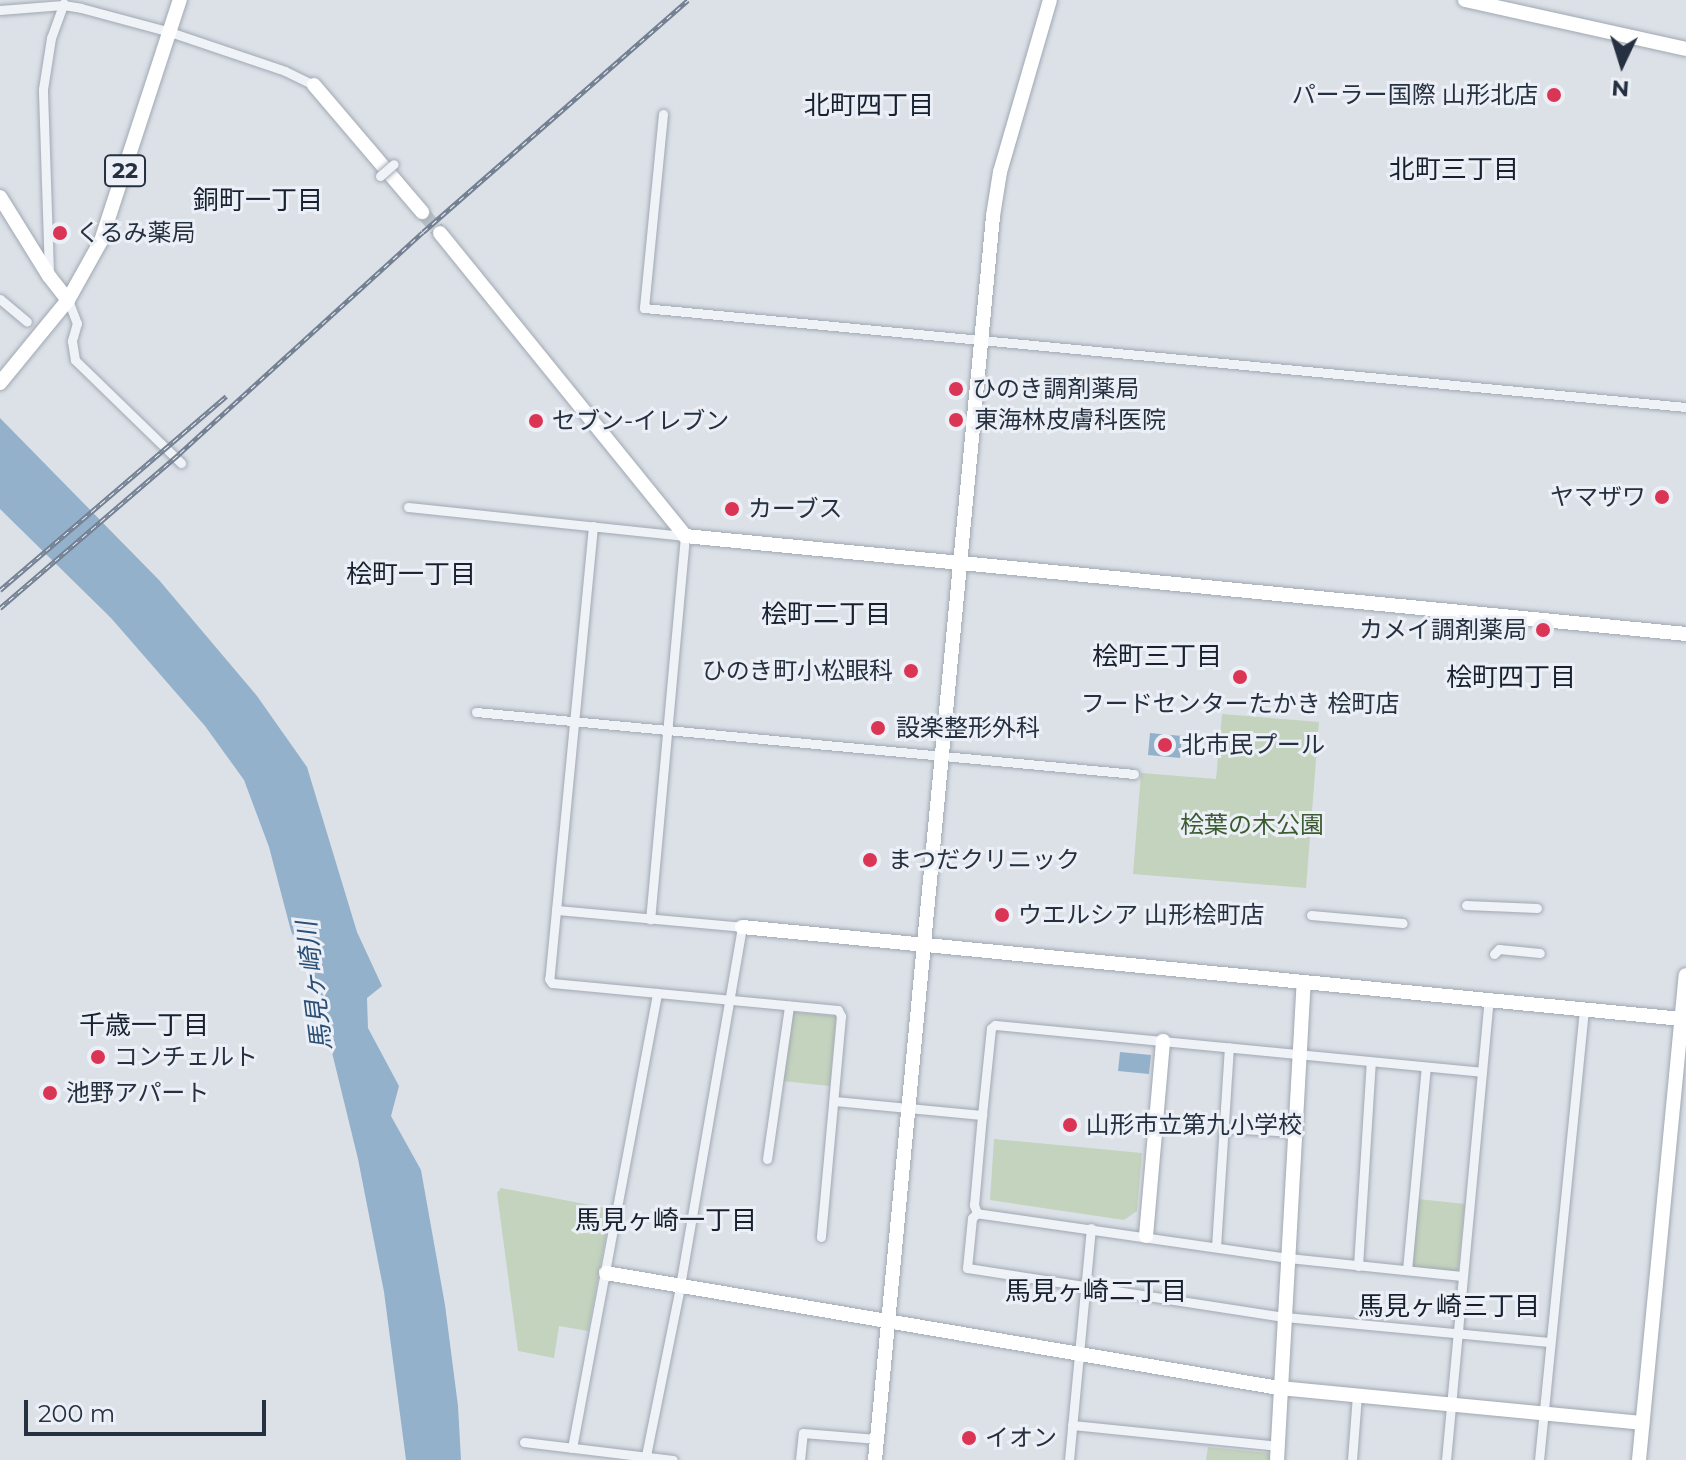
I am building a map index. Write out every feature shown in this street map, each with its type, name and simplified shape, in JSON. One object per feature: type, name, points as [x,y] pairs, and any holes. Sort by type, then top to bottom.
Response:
[{"type":"street","name":"22","points":[[0,383],[68,300],[101,241],[180,0]]},
{"type":"street","points":[[875,1460],[959,563],[1000,172],[1050,0]]},
{"type":"street","points":[[1465,0],[1686,49]]},
{"type":"street","points":[[49,276],[43,89],[51,38],[64,2]]},
{"type":"street","points":[[0,10],[64,2],[170,32],[285,71],[314,85],[422,212]]},
{"type":"street","points":[[663,114],[644,308],[1686,407]]},
{"type":"street","points":[[380,176],[394,164]]},
{"type":"street","points":[[0,197],[49,276],[68,300],[77,323],[72,341],[75,360],[181,463]]},
{"type":"street","points":[[440,233],[685,536],[650,919]]},
{"type":"street","points":[[0,299],[27,322]]},
{"type":"street","points":[[408,507],[1686,634]]},
{"type":"street","points":[[593,526],[549,979],[552,983],[838,1010],[841,1016],[821,1237]]},
{"type":"street","points":[[476,712],[1134,774]]},
{"type":"street","points":[[1466,905],[1537,908]]},
{"type":"street","points":[[556,910],[1682,1019]]},
{"type":"street","points":[[1311,915],[1403,923]]},
{"type":"street","points":[[645,1459],[680,1287],[742,927]]},
{"type":"street","points":[[1494,954],[1499,949],[1540,953]]},
{"type":"street","points":[[1639,1460],[1686,975]]},
{"type":"street","points":[[1072,1425],[1277,1453],[1304,983]]},
{"type":"street","points":[[572,1448],[657,993]]},
{"type":"street","points":[[1446,1460],[1489,1000]]},
{"type":"street","points":[[767,1159],[789,1006]]},
{"type":"street","points":[[1539,1460],[1584,1008]]},
{"type":"street","points":[[977,1213],[974,1205],[982,1115],[991,1028],[995,1025],[1482,1072]]},
{"type":"street","points":[[1146,1236],[1163,1041]]},
{"type":"street","points":[[1216,1247],[1229,1047]]},
{"type":"street","points":[[1358,1266],[1371,1062]]},
{"type":"street","points":[[1407,1270],[1426,1067]]},
{"type":"street","points":[[834,1101],[982,1115]]},
{"type":"street","points":[[1224,1128],[1295,1132]]},
{"type":"street","points":[[977,1213],[972,1218],[967,1268],[1284,1317],[1550,1342]]},
{"type":"street","points":[[977,1213],[1288,1258],[1462,1276]]},
{"type":"street","points":[[1069,1460],[1091,1228]]},
{"type":"street","points":[[606,1273],[1279,1388],[1642,1423]]},
{"type":"street","points":[[1352,1460],[1357,1395]]},
{"type":"street","points":[[800,1460],[803,1433],[877,1439]]},
{"type":"street","points":[[524,1442],[673,1460]]},
{"type":"green space","name":"桧葉の木公園","points":[[1222,714],[1319,722],[1306,888],[1133,874],[1141,773],[1216,779]]},
{"type":"green space","points":[[792,1012],[836,1016],[830,1086],[783,1081]]},
{"type":"green space","points":[[994,1139],[1142,1153],[1137,1211],[1124,1220],[990,1200]]},
{"type":"green space","points":[[501,1188],[611,1209],[588,1331],[559,1326],[554,1358],[518,1351],[497,1193]]},
{"type":"green space","points":[[1418,1199],[1465,1204],[1458,1269],[1453,1273],[1412,1269]]},
{"type":"green space","points":[[1208,1447],[1268,1453],[1272,1460],[1206,1460]]},
{"type":"water","name":"馬見ヶ崎川","points":[[0,418],[159,580],[257,696],[307,767],[357,932],[382,986],[367,998],[368,1028],[399,1086],[391,1116],[421,1170],[445,1305],[458,1406],[461,1460],[406,1460],[384,1292],[358,1159],[317,991],[291,931],[269,847],[244,780],[205,726],[111,618],[0,509]]},
{"type":"water","name":"北市民プール","points":[[1150,733],[1182,736],[1180,758],[1148,755]]},
{"type":"water","points":[[1120,1052],[1151,1055],[1149,1074],[1118,1071]]},
{"type":"tunnel","points":[[422,212],[440,233]]},
{"type":"railway","points":[[0,608],[180,453],[423,232],[688,0]]},
{"type":"railway","points":[[0,590],[226,396]]},
{"type":"place","name":"パーラー国際 山形北店","points":[[1554,95]]},
{"type":"place","name":"くるみ薬局","points":[[60,233]]},
{"type":"place","name":"ひのき調剤薬局","points":[[956,389]]},
{"type":"place","name":"東海林皮膚科医院","points":[[956,420]]},
{"type":"place","name":"セブン-イレブン","points":[[536,421]]},
{"type":"place","name":"ヤマザワ","points":[[1662,497]]},
{"type":"place","name":"カーブス","points":[[732,509]]},
{"type":"place","name":"カメイ調剤薬局","points":[[1543,630]]},
{"type":"place","name":"ひのき町小松眼科","points":[[911,671]]},
{"type":"place","name":"フードセンターたかき 桧町店","points":[[1240,677]]},
{"type":"place","name":"設楽整形外科","points":[[878,728]]},
{"type":"place","name":"北市民プール","points":[[1165,745]]},
{"type":"place","name":"まつだクリニック","points":[[870,860]]},
{"type":"place","name":"ウエルシア 山形桧町店","points":[[1002,915]]},
{"type":"place","name":"コンチェルト","points":[[98,1057]]},
{"type":"place","name":"池野アパート","points":[[50,1093]]},
{"type":"place","name":"山形市立第九小学校","points":[[1070,1125]]},
{"type":"place","name":"イオン","points":[[969,1438]]},
{"type":"district","name":"北町四丁目","points":[[869,106]]},
{"type":"district","name":"北町三丁目","points":[[1454,170]]},
{"type":"district","name":"銅町一丁目","points":[[258,201]]},
{"type":"district","name":"桧町一丁目","points":[[411,575]]},
{"type":"district","name":"桧町二丁目","points":[[826,615]]},
{"type":"district","name":"桧町三丁目","points":[[1157,657]]},
{"type":"district","name":"桧町四丁目","points":[[1511,678]]},
{"type":"district","name":"千歳一丁目","points":[[144,1026]]},
{"type":"district","name":"馬見ヶ崎一丁目","points":[[666,1221]]},
{"type":"district","name":"馬見ヶ崎二丁目","points":[[1096,1292]]},
{"type":"district","name":"馬見ヶ崎三丁目","points":[[1449,1307]]}]
